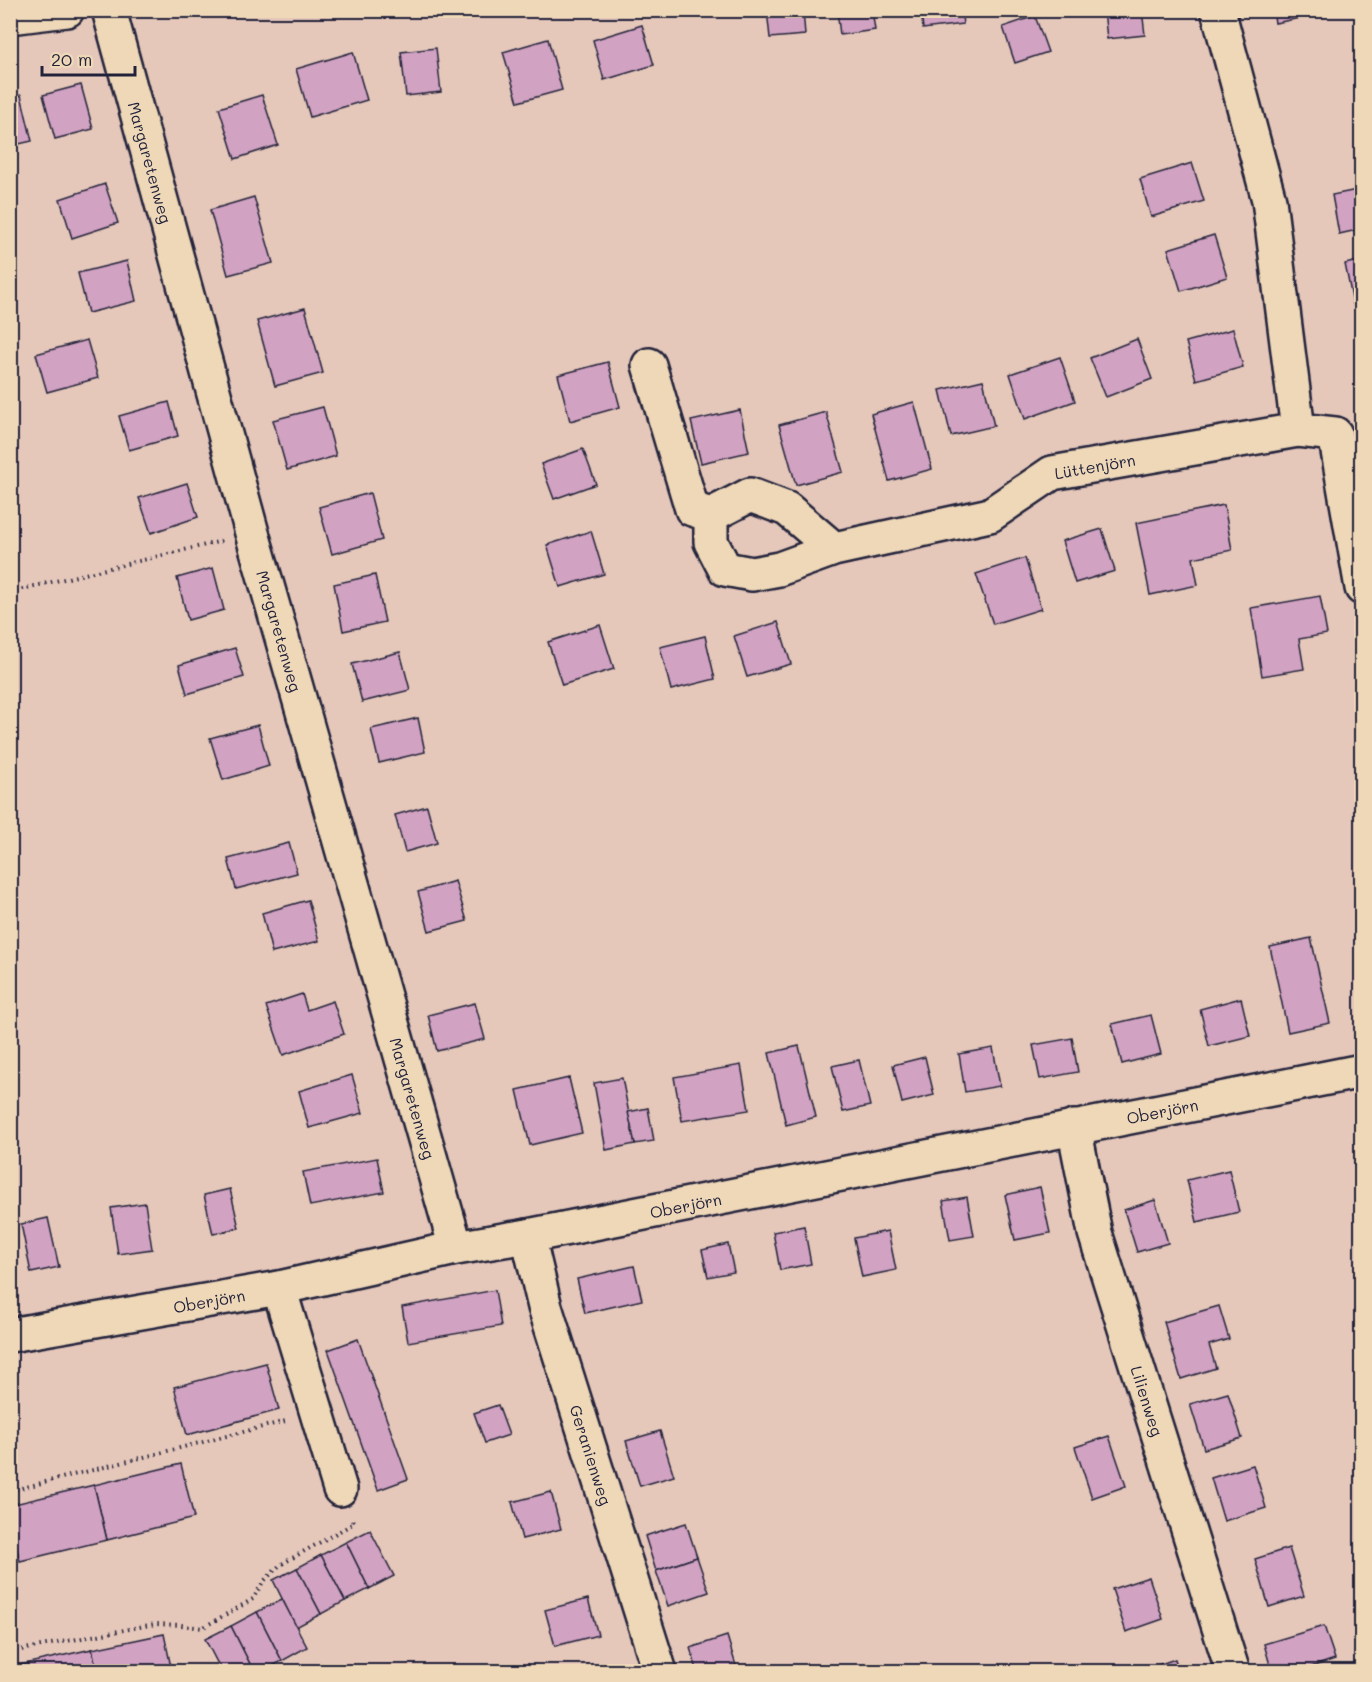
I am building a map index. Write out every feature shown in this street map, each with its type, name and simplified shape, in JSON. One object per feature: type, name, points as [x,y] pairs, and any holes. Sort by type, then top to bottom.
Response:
[{"type":"street","points":[[10,17],[68,10]]},
{"type":"street","name":"Margaretenweg","points":[[109,10],[252,533],[456,1248]]},
{"type":"street","points":[[1218,10],[1269,200],[1298,430]]},
{"type":"street","points":[[650,364],[692,509],[711,515],[750,495],[787,509],[834,549]]},
{"type":"street","name":"Lüttenjörn","points":[[711,515],[711,542],[725,569],[752,574],[779,569],[834,549],[990,515],[1052,473],[1298,430],[1335,434],[1362,588]]},
{"type":"street","name":"Oberjörn","points":[[10,1335],[279,1288],[456,1248],[528,1236],[1362,1071]]},
{"type":"street","name":"Lilienweg","points":[[1074,1127],[1095,1233],[1233,1671]]},
{"type":"street","name":"Geranienweg","points":[[528,1236],[546,1307],[660,1671]]},
{"type":"street","points":[[279,1288],[340,1489]]},
{"type":"path","points":[[10,592],[252,533]]},
{"type":"path","points":[[10,1491],[135,1461],[181,1446],[286,1422],[286,1412]]},
{"type":"path","points":[[10,1652],[155,1624],[202,1629],[253,1599],[263,1582],[280,1565],[354,1523],[340,1489]]},
{"type":"building","points":[[767,10],[803,10],[805,35],[770,38]]},
{"type":"building","points":[[837,10],[872,10],[875,30],[840,35]]},
{"type":"building","points":[[921,10],[961,10],[963,24],[923,29]]},
{"type":"building","points":[[1104,10],[1142,10],[1145,35],[1107,39]]},
{"type":"building","points":[[1273,10],[1305,10],[1306,17],[1275,23]]},
{"type":"building","points":[[1035,16],[1048,52],[1015,63],[1003,27]]},
{"type":"building","points":[[642,25],[654,65],[604,80],[593,40]]},
{"type":"building","points":[[548,39],[562,90],[518,102],[503,52]]},
{"type":"building","points":[[436,48],[441,92],[406,96],[401,52]]},
{"type":"building","points":[[353,52],[367,100],[310,117],[296,69]]},
{"type":"building","points":[[81,85],[93,129],[55,139],[43,95]]},
{"type":"building","points":[[21,95],[32,141],[10,146],[10,98]]},
{"type":"building","points":[[262,95],[278,145],[235,159],[219,108]]},
{"type":"building","points":[[1192,163],[1204,201],[1151,217],[1140,179]]},
{"type":"building","points":[[105,184],[118,223],[72,238],[60,199]]},
{"type":"building","points":[[1362,189],[1362,229],[1339,234],[1332,195]]},
{"type":"building","points":[[254,197],[273,263],[228,275],[210,210]]},
{"type":"building","points":[[1214,235],[1227,277],[1181,291],[1168,249]]},
{"type":"building","points":[[1362,260],[1362,306],[1354,308],[1345,264]]},
{"type":"building","points":[[127,261],[136,301],[88,313],[78,273]]},
{"type":"building","points":[[305,308],[323,373],[275,386],[257,321]]},
{"type":"building","points":[[1233,329],[1243,367],[1196,380],[1186,342]]},
{"type":"building","points":[[1137,339],[1152,379],[1106,397],[1090,358]]},
{"type":"building","points":[[87,340],[98,378],[47,392],[36,354]]},
{"type":"building","points":[[1060,357],[1075,401],[1025,419],[1010,374]]},
{"type":"building","points":[[608,362],[620,407],[570,421],[558,375]]},
{"type":"building","points":[[983,380],[994,426],[951,436],[940,390]]},
{"type":"building","points":[[169,402],[178,436],[129,450],[119,416]]},
{"type":"building","points":[[914,402],[932,469],[889,481],[871,414]]},
{"type":"building","points":[[323,407],[336,456],[287,470],[273,420]]},
{"type":"building","points":[[740,410],[749,452],[701,463],[691,421]]},
{"type":"building","points":[[826,412],[843,472],[796,485],[779,425]]},
{"type":"building","points":[[583,449],[596,484],[554,499],[541,464]]},
{"type":"building","points":[[187,483],[198,517],[151,533],[139,498]]},
{"type":"building","points":[[370,493],[382,540],[332,554],[319,507]]},
{"type":"building","points":[[1224,505],[1232,550],[1193,558],[1198,585],[1150,595],[1136,523]]},
{"type":"building","points":[[1102,529],[1115,571],[1075,583],[1062,541]]},
{"type":"building","points":[[591,531],[604,574],[560,587],[547,545]]},
{"type":"building","points":[[1025,558],[1041,609],[993,624],[976,574]]},
{"type":"building","points":[[213,568],[224,610],[188,620],[177,578]]},
{"type":"building","points":[[375,575],[385,622],[343,631],[334,584]]},
{"type":"building","points":[[1320,596],[1327,634],[1299,639],[1304,669],[1262,676],[1251,608]]},
{"type":"building","points":[[778,622],[791,664],[747,677],[734,636]]},
{"type":"building","points":[[600,625],[614,669],[562,685],[548,642]]},
{"type":"building","points":[[705,636],[715,679],[671,690],[660,647]]},
{"type":"building","points":[[235,648],[244,677],[187,694],[179,665]]},
{"type":"building","points":[[400,652],[410,690],[362,702],[352,664]]},
{"type":"building","points":[[418,718],[425,752],[379,763],[371,729]]},
{"type":"building","points":[[258,725],[269,766],[223,780],[210,738]]},
{"type":"building","points":[[427,806],[437,843],[405,852],[395,815]]},
{"type":"building","points":[[289,843],[297,873],[236,889],[228,859]]},
{"type":"building","points":[[455,881],[467,921],[429,931],[418,892]]},
{"type":"building","points":[[308,900],[319,941],[272,953],[262,913]]},
{"type":"building","points":[[1311,938],[1330,1023],[1288,1032],[1270,947]]},
{"type":"building","points":[[302,994],[307,1010],[333,1001],[344,1034],[283,1055],[266,1006]]},
{"type":"building","points":[[1241,998],[1250,1036],[1209,1046],[1200,1009]]},
{"type":"building","points":[[475,1003],[485,1039],[437,1051],[428,1015]]},
{"type":"building","points":[[1151,1015],[1161,1054],[1122,1064],[1112,1024]]},
{"type":"building","points":[[1072,1038],[1078,1072],[1040,1079],[1033,1045]]},
{"type":"building","points":[[799,1046],[816,1117],[786,1125],[769,1053]]},
{"type":"building","points":[[993,1048],[1000,1086],[965,1092],[959,1054]]},
{"type":"building","points":[[925,1057],[934,1095],[902,1103],[893,1065]]},
{"type":"building","points":[[859,1060],[870,1106],[843,1112],[832,1066]]},
{"type":"building","points":[[741,1065],[749,1110],[682,1121],[674,1077]]},
{"type":"building","points":[[352,1075],[363,1113],[309,1128],[299,1091]]},
{"type":"building","points":[[569,1078],[582,1133],[530,1145],[517,1090]]},
{"type":"building","points":[[622,1078],[635,1144],[606,1150],[594,1083]]},
{"type":"building","points":[[648,1108],[654,1141],[635,1144],[628,1112]]},
{"type":"building","points":[[377,1158],[384,1192],[310,1206],[303,1172]]},
{"type":"building","points":[[1229,1170],[1239,1212],[1197,1222],[1187,1180]]},
{"type":"building","points":[[1040,1187],[1050,1233],[1015,1240],[1005,1195]]},
{"type":"building","points":[[230,1189],[239,1228],[213,1234],[204,1195]]},
{"type":"building","points":[[967,1197],[974,1236],[950,1240],[943,1201]]},
{"type":"building","points":[[1155,1200],[1168,1243],[1137,1252],[1124,1210]]},
{"type":"building","points":[[145,1203],[152,1249],[118,1254],[111,1208]]},
{"type":"building","points":[[48,1218],[59,1267],[31,1273],[21,1224]]},
{"type":"building","points":[[804,1226],[811,1264],[780,1270],[773,1232]]},
{"type":"building","points":[[888,1231],[896,1270],[862,1277],[854,1238]]},
{"type":"building","points":[[728,1244],[734,1272],[708,1277],[702,1250]]},
{"type":"building","points":[[634,1266],[642,1300],[585,1313],[577,1279]]},
{"type":"building","points":[[495,1290],[501,1326],[408,1342],[402,1307]]},
{"type":"building","points":[[1219,1306],[1229,1339],[1209,1345],[1216,1368],[1181,1379],[1164,1322]]},
{"type":"building","points":[[358,1339],[408,1479],[378,1490],[328,1350]]},
{"type":"building","points":[[266,1363],[279,1410],[187,1435],[174,1387]]},
{"type":"building","points":[[1228,1393],[1242,1438],[1204,1449],[1190,1404]]},
{"type":"building","points":[[498,1405],[509,1435],[485,1443],[474,1413]]},
{"type":"building","points":[[660,1431],[674,1476],[640,1486],[626,1441]]},
{"type":"building","points":[[1109,1436],[1126,1486],[1092,1498],[1075,1447]]},
{"type":"building","points":[[181,1464],[194,1518],[107,1540],[94,1485]]},
{"type":"building","points":[[1253,1465],[1266,1508],[1224,1521],[1211,1478]]},
{"type":"building","points":[[94,1485],[107,1540],[20,1561],[10,1522],[10,1505]]},
{"type":"building","points":[[551,1492],[561,1529],[522,1539],[512,1502]]},
{"type":"building","points":[[686,1523],[697,1557],[656,1571],[645,1536]]},
{"type":"building","points":[[370,1530],[394,1576],[369,1589],[346,1542]]},
{"type":"building","points":[[346,1542],[369,1589],[345,1601],[321,1555]]},
{"type":"building","points":[[1289,1548],[1304,1596],[1269,1607],[1255,1559]]},
{"type":"building","points":[[321,1555],[345,1601],[321,1614],[297,1568]]},
{"type":"building","points":[[697,1557],[709,1592],[668,1606],[656,1571]]},
{"type":"building","points":[[297,1568],[321,1614],[296,1627],[273,1580]]},
{"type":"building","points":[[1149,1577],[1163,1619],[1126,1632],[1112,1589]]},
{"type":"building","points":[[282,1599],[307,1647],[282,1661],[257,1612]]},
{"type":"building","points":[[588,1599],[598,1635],[555,1646],[545,1610]]},
{"type":"building","points":[[257,1612],[282,1661],[261,1672],[254,1672],[231,1626]]},
{"type":"building","points":[[231,1626],[254,1672],[222,1672],[205,1639]]},
{"type":"building","points":[[1324,1626],[1335,1659],[1296,1672],[1272,1672],[1264,1644]]},
{"type":"building","points":[[164,1634],[172,1672],[97,1672],[92,1649]]},
{"type":"building","points":[[727,1636],[737,1669],[730,1672],[698,1672],[690,1648]]},
{"type":"building","points":[[92,1649],[97,1672],[22,1672],[20,1665]]},
{"type":"building","points":[[1175,1659],[1179,1672],[1138,1672]]}]
